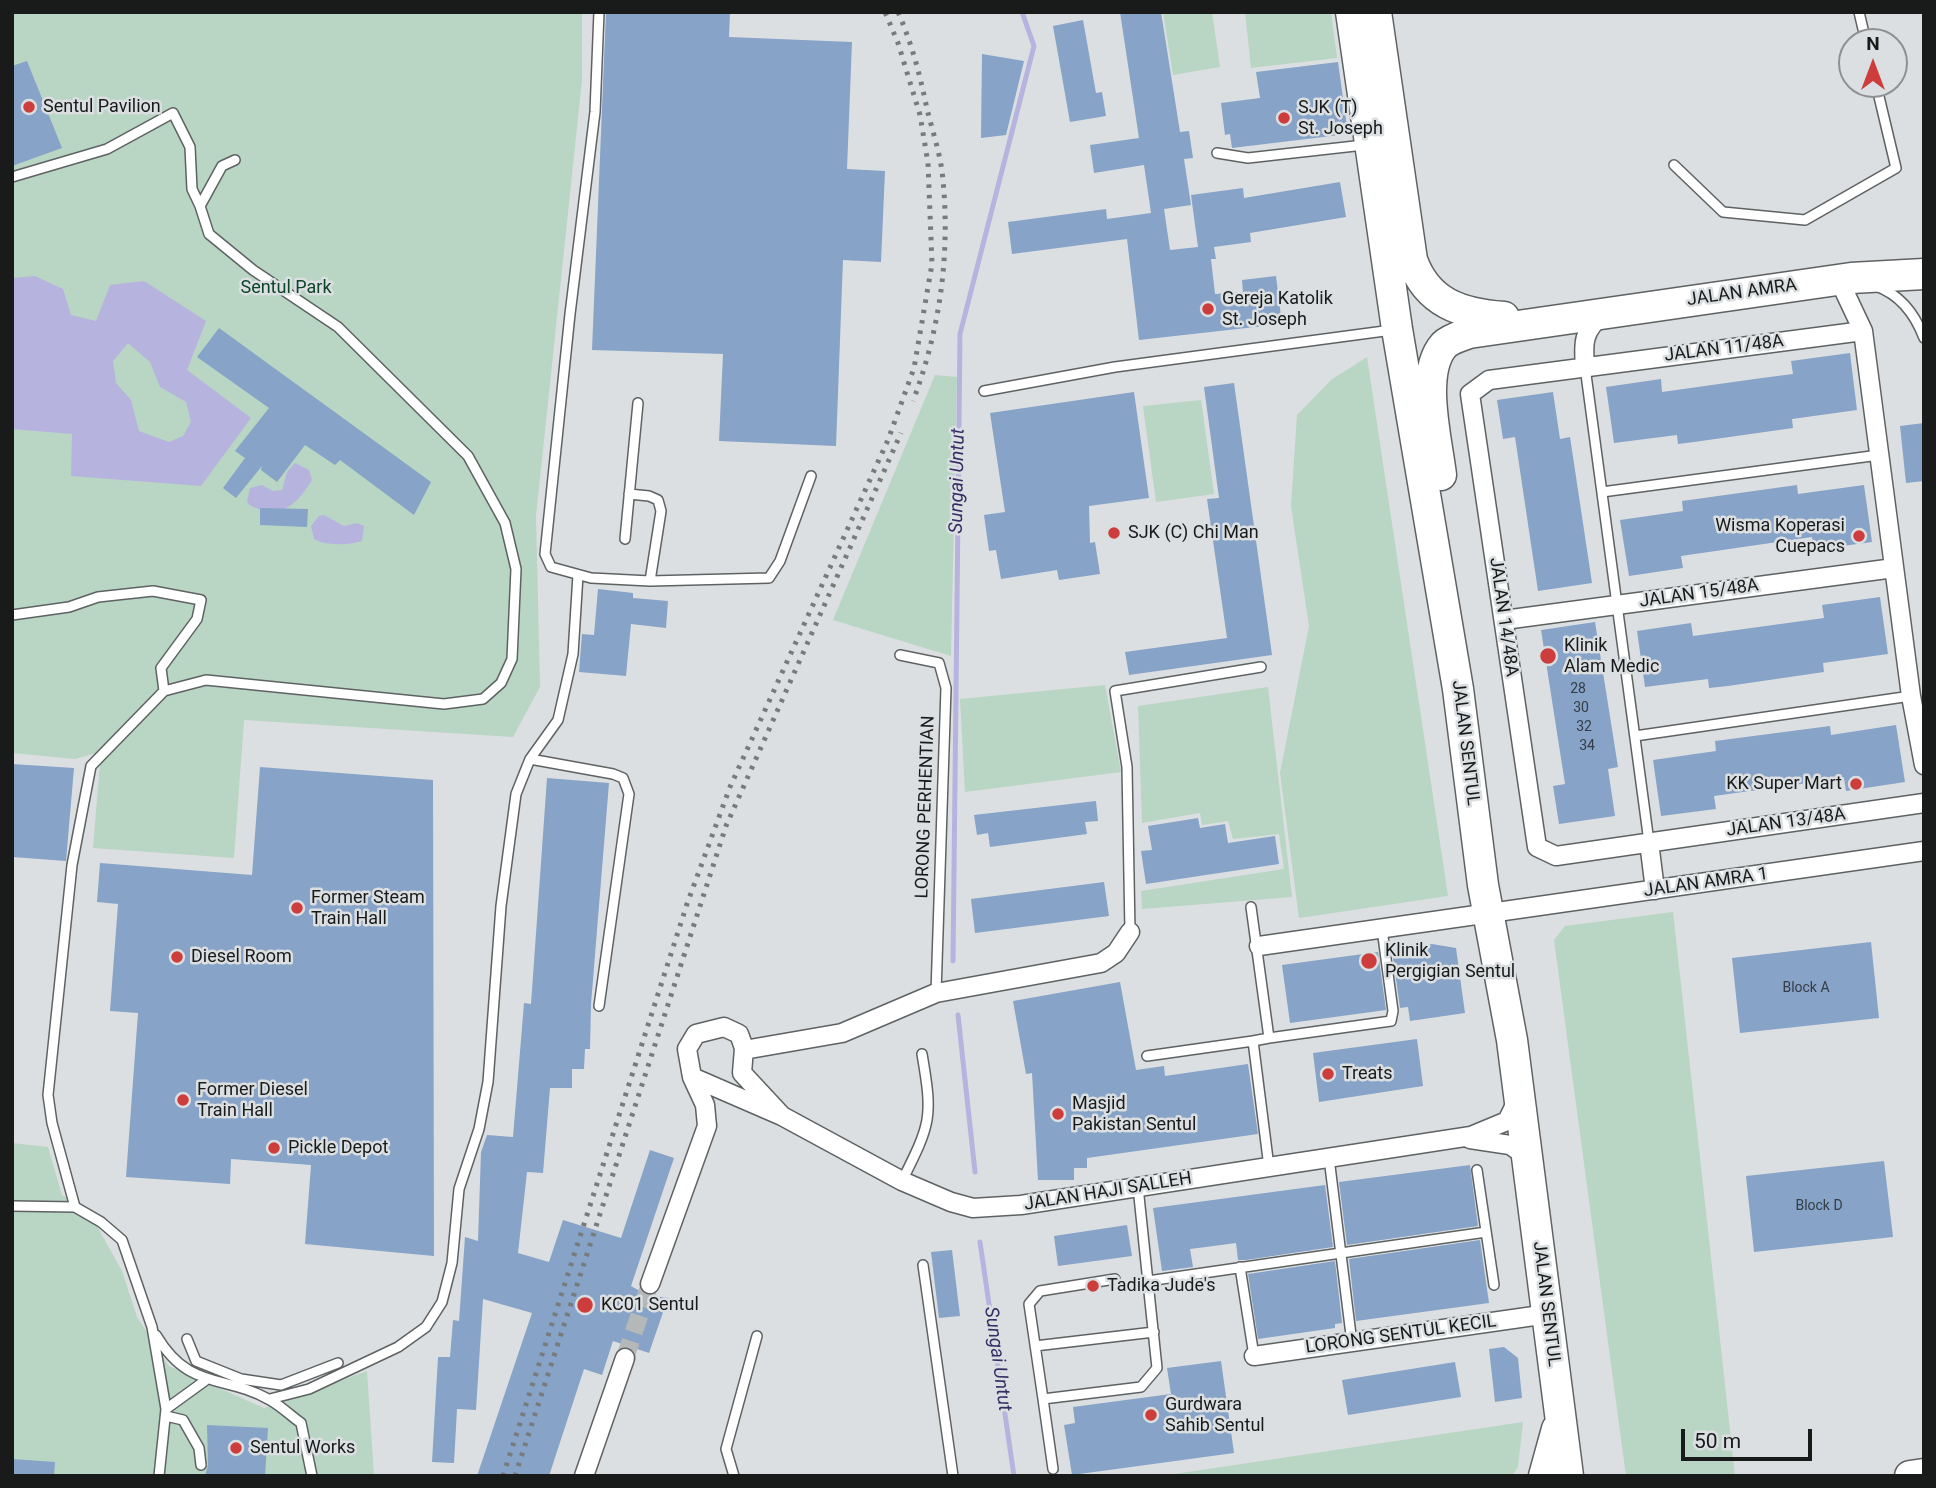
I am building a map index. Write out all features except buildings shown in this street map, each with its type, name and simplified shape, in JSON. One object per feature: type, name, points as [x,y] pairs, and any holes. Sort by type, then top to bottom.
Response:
[{"type":"main road","name":"JALAN SENTUL","points":[[1351,12],[1397,329],[1458,689],[1487,913],[1519,1096],[1569,1476]]},
{"type":"main road","points":[[1376,12],[1398,171],[1417,275],[1427,289],[1457,310],[1503,317],[1560,318]]},
{"type":"main road","name":"JALAN AMRA","points":[[1560,318],[1845,279],[1924,274]]},
{"type":"main road","points":[[1432,533],[1444,501],[1430,384],[1435,359],[1446,343],[1469,333],[1560,318]]},
{"type":"main road","points":[[1544,1476],[1561,1417]]},
{"type":"main road","points":[[1910,1476],[1924,1474]]},
{"type":"street","points":[[1845,279],[1863,331],[1911,696],[1924,765]]},
{"type":"street","points":[[1586,367],[1583,339],[1590,325],[1605,312]]},
{"type":"street","name":"JALAN 11/48A","points":[[1586,367],[1863,331]]},
{"type":"street","name":"JALAN 14/48A","points":[[1586,367],[1489,380],[1470,394],[1537,846],[1556,856],[1649,842]]},
{"type":"street","name":"JALAN 15/48A","points":[[1504,620],[1894,568]]},
{"type":"street","name":"JALAN 13/48A","points":[[1649,842],[1924,803]]},
{"type":"street","points":[[1649,842],[1656,890]]},
{"type":"street","name":"JALAN AMRA 1","points":[[1259,946],[1656,890],[1921,849]]},
{"type":"street","points":[[650,1284],[707,1126],[705,1105],[692,1077],[687,1049],[696,1034],[724,1027],[739,1034],[744,1046],[842,1033],[936,993],[1101,963],[1116,953],[1130,932]]},
{"type":"street","name":"JALAN HAJI SALLEH","points":[[744,1046],[742,1073],[782,1116]]},
{"type":"street","name":"JALAN HAJI SALLEH","points":[[692,1077],[782,1116],[902,1181],[950,1202],[993,1209],[1471,1136],[1507,1121],[1519,1096]]},
{"type":"street","name":"JALAN HAJI SALLEH","points":[[1452,1139],[1510,1145],[1527,1157]]},
{"type":"street","name":"LORONG SENTUL KECIL","points":[[1254,1356],[1548,1314]]},
{"type":"street","points":[[584,1476],[625,1358]]},
{"type":"lane","points":[[599,12],[595,112],[570,314],[545,554],[551,567],[578,575],[650,581],[769,578],[780,561],[811,476]]},
{"type":"lane","points":[[1674,165],[1723,212],[1805,220],[1896,168],[1879,98]]},
{"type":"lane","points":[[12,177],[107,149],[173,113],[190,147],[192,189],[209,233],[253,270],[338,327],[468,456],[505,523],[516,569],[512,659],[501,683],[483,699],[444,704],[206,680],[164,691],[91,766],[72,866],[48,1095],[52,1123],[75,1207]]},
{"type":"lane","points":[[1217,153],[1248,158],[1370,144]]},
{"type":"lane","points":[[200,206],[222,166],[235,160]]},
{"type":"lane","points":[[1845,279],[1884,289],[1900,300],[1916,318],[1924,338]]},
{"type":"lane","points":[[985,391],[1115,367],[1397,329]]},
{"type":"lane","points":[[1586,367],[1649,842]]},
{"type":"lane","points":[[625,539],[638,404]]},
{"type":"lane","points":[[1602,492],[1879,455]]},
{"type":"lane","points":[[629,494],[658,500],[661,511],[650,581]]},
{"type":"lane","points":[[270,1399],[309,1389],[398,1347],[426,1327],[442,1302],[452,1263],[459,1189],[479,1129],[488,1082],[503,894],[516,794],[530,758],[558,720],[573,654],[578,575]]},
{"type":"lane","points":[[12,615],[69,607],[99,597],[153,592],[201,600],[197,619],[161,668],[164,691]]},
{"type":"lane","name":"LORONG PERHENTIAN","points":[[900,655],[939,663],[946,688],[936,993]]},
{"type":"lane","points":[[1130,932],[1127,767],[1115,691],[1261,667]]},
{"type":"lane","points":[[1635,736],[1911,696]]},
{"type":"lane","points":[[530,758],[613,774],[623,778],[629,794],[599,1006]]},
{"type":"lane","points":[[1251,907],[1259,946],[1269,1038]]},
{"type":"lane","points":[[1147,1056],[1391,1021],[1393,1011],[1382,929]]},
{"type":"lane","points":[[1253,1041],[1269,1167]]},
{"type":"lane","points":[[902,1181],[925,1135],[931,1106],[922,1054]]},
{"type":"lane","points":[[1329,1158],[1352,1343]]},
{"type":"lane","points":[[1477,1170],[1494,1285]]},
{"type":"lane","points":[[1043,1399],[1141,1387],[1157,1368],[1138,1187]]},
{"type":"lane","points":[[12,1206],[75,1207],[101,1222],[122,1240],[152,1327],[166,1412],[159,1476]]},
{"type":"lane","points":[[1148,1281],[1486,1232]]},
{"type":"lane","points":[[923,1265],[953,1476]]},
{"type":"lane","points":[[1240,1268],[1254,1356]]},
{"type":"lane","points":[[1053,1469],[1029,1304],[1040,1291],[1115,1279]]},
{"type":"lane","points":[[152,1327],[169,1357],[206,1380],[270,1399],[301,1423],[312,1476]]},
{"type":"lane","points":[[1035,1346],[1154,1332]]},
{"type":"lane","points":[[734,1476],[726,1449],[757,1336]]},
{"type":"lane","points":[[187,1339],[196,1361],[242,1379],[281,1385],[338,1363]]},
{"type":"lane","points":[[166,1412],[206,1380]]},
{"type":"lane","points":[[166,1412],[183,1420],[199,1448],[201,1465]]},
{"type":"green space","name":"Sentul Park","points":[[12,12],[582,12],[582,80],[536,516],[540,687],[513,737],[244,720],[234,858],[93,848],[100,763],[96,753],[75,759],[12,753]]},
{"type":"green space","points":[[1163,12],[1212,12],[1220,67],[1173,75]]},
{"type":"green space","points":[[1245,12],[1331,12],[1337,58],[1251,68]]},
{"type":"green space","points":[[1367,357],[1448,896],[1299,918],[1280,773],[1309,626],[1291,506],[1297,415],[1331,380]]},
{"type":"green space","points":[[935,375],[957,377],[951,656],[833,620]]},
{"type":"green space","points":[[1201,400],[1214,494],[1156,502],[1143,406]]},
{"type":"green space","points":[[1105,685],[1121,772],[965,792],[960,699]]},
{"type":"green space","points":[[1268,687],[1292,897],[1142,909],[1141,891],[1284,869],[1279,834],[1233,839],[1228,821],[1202,825],[1200,813],[1142,823],[1138,706]]},
{"type":"green space","points":[[1673,912],[1735,1476],[1626,1476],[1554,940],[1565,926]]},
{"type":"green space","points":[[12,1143],[48,1147],[62,1195],[89,1212],[122,1271],[137,1317],[169,1366],[264,1408],[367,1371],[374,1476],[12,1476]]},
{"type":"green space","points":[[1523,1422],[1518,1467],[1512,1476],[1161,1476]]},
{"type":"water","points":[[35,276],[63,289],[71,315],[96,321],[110,285],[144,281],[206,321],[187,370],[251,418],[201,486],[71,476],[72,434],[12,429],[12,278]],"holes":[[[128,343],[150,362],[160,387],[186,402],[191,422],[183,436],[169,442],[139,431],[131,400],[116,383],[113,361]]]},
{"type":"water","points":[[295,463],[309,470],[312,480],[294,503],[280,511],[271,511],[251,506],[247,502],[250,488],[262,485],[273,491],[282,490],[287,472]]},
{"type":"water","points":[[324,515],[344,526],[357,523],[364,526],[362,541],[338,544],[314,539],[311,526],[319,516]]},
{"type":"waterway","name":"Sungai Untut","points":[[953,961],[960,334],[1034,46],[1022,12]]},
{"type":"waterway","name":"Sungai Untut","points":[[958,1015],[975,1172]]},
{"type":"waterway","name":"Sungai Untut","points":[[980,1242],[1014,1476]]},
{"type":"tunnel","points":[[625,1358],[650,1284]]},
{"type":"railway","points":[[503,1476],[687,904],[730,787],[888,440],[914,368],[932,264],[928,163],[920,115],[898,43],[885,12]]},
{"type":"railway","points":[[898,12],[915,60],[937,147],[944,200],[944,259],[937,316],[931,345],[913,401]]},
{"type":"railway","points":[[515,1476],[726,826],[901,433]]},
{"type":"place","name":"Sentul Pavilion","points":[[29,107]]},
{"type":"place","name":"SJK (T) St. Joseph","points":[[1284,118]]},
{"type":"place","name":"Gereja Katolik St. Joseph","points":[[1208,309]]},
{"type":"place","name":"SJK (C) Chi Man","points":[[1114,533]]},
{"type":"place","name":"Wisma Koperasi Cuepacs","points":[[1859,536]]},
{"type":"place","name":"Klinik Alam Medic","points":[[1548,656]]},
{"type":"place","name":"KK Super Mart","points":[[1856,784]]},
{"type":"place","name":"Former Steam Train Hall","points":[[297,908]]},
{"type":"place","name":"Diesel Room","points":[[177,957]]},
{"type":"place","name":"Klinik Pergigian Sentul","points":[[1369,961]]},
{"type":"place","name":"Treats","points":[[1328,1074]]},
{"type":"place","name":"Former Diesel Train Hall","points":[[183,1100]]},
{"type":"place","name":"Masjid Pakistan Sentul","points":[[1058,1114]]},
{"type":"place","name":"Pickle Depot","points":[[274,1148]]},
{"type":"place","name":"Tadika Jude's","points":[[1093,1286]]},
{"type":"place","name":"KC01 Sentul","points":[[585,1305]]},
{"type":"place","name":"Gurdwara Sahib Sentul","points":[[1151,1415]]},
{"type":"place","name":"Sentul Works","points":[[236,1448]]}]
